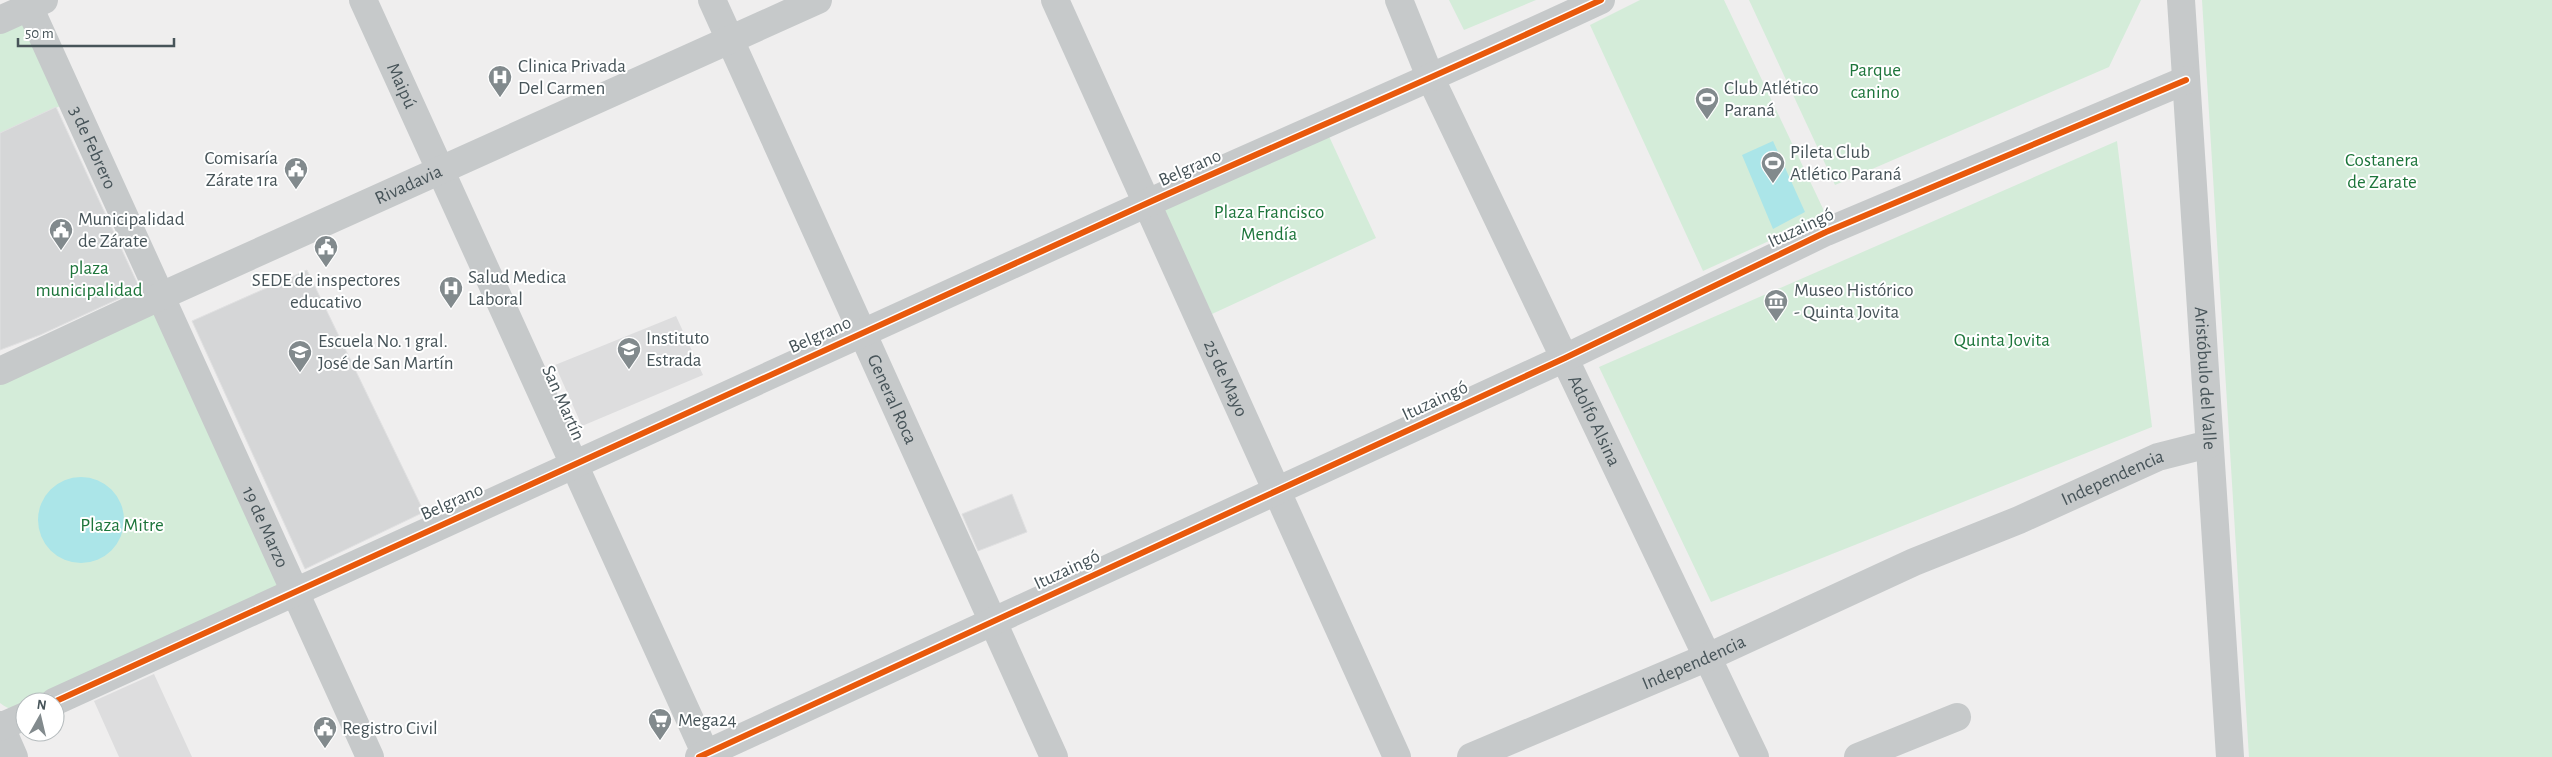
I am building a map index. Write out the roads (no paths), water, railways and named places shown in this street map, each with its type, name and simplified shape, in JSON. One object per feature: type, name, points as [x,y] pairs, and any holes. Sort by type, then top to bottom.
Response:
[{"type":"street","name":"Maipú","points":[[363,0],[441,170]]},
{"type":"street","name":"General Roca","points":[[712,0],[1054,757]]},
{"type":"street","name":"Rivadavia","points":[[0,371],[159,297],[818,0]]},
{"type":"street","name":"25 de Mayo","points":[[1055,0],[1146,204],[1278,489],[1397,757]]},
{"type":"street","name":"Adolfo Alsina","points":[[1398,0],[1431,79],[1755,757]]},
{"type":"street","name":"Belgrano","points":[[65,697],[574,463],[1146,204],[1431,79],[1601,0]]},
{"type":"street","name":"Aristóbulo del Valle","points":[[2181,0],[2230,757]]},
{"type":"street","points":[[0,20],[33,2]]},
{"type":"street","name":"3 de Febrero","points":[[33,2],[159,297]]},
{"type":"street","name":"Ituzaingó","points":[[704,756],[1278,489],[1565,358],[1826,232],[2186,80]]},
{"type":"street","name":"San Martín","points":[[441,170],[704,756]]},
{"type":"street","name":"19 de Marzo","points":[[159,297],[370,757]]},
{"type":"street","name":"Independencia","points":[[1471,757],[1708,657],[1914,562],[2019,520],[2158,457],[2209,444]]},
{"type":"street","points":[[1858,757],[1957,717]]},
{"type":"street","points":[[6,724],[14,757]]},
{"type":"water","name":"Pileta Club Atlético Paraná","points":[[1773,141],[1805,212],[1773,229],[1742,155]]},
{"type":"water","points":[[81,477],[97,480],[105,484],[117,496],[121,504],[124,520],[121,536],[117,544],[105,556],[97,560],[81,563],[65,560],[57,556],[45,544],[41,536],[38,520],[41,504],[45,496],[57,484],[65,480]]},
{"type":"place","name":"Clinica Privada Del Carmen","points":[[500,98]]},
{"type":"place","name":"Club Atlético Paraná","points":[[1707,120]]},
{"type":"place","name":"Pileta Club Atlético Paraná","points":[[1773,184]]},
{"type":"place","name":"Comisaría Zárate 1ra","points":[[296,190]]},
{"type":"place","name":"Municipalidad de Zárate","points":[[61,251]]},
{"type":"place","name":"SEDE de inspectores educativo","points":[[326,268]]},
{"type":"place","name":"Salud Medica Laboral","points":[[451,309]]},
{"type":"place","name":"Museo Histórico - Quinta Jovita","points":[[1776,322]]},
{"type":"place","name":"Instituto Estrada","points":[[629,370]]},
{"type":"place","name":"Escuela No. 1 gral. José de San Martín","points":[[300,373]]},
{"type":"place","name":"Mega24","points":[[660,741]]},
{"type":"place","name":"Registro Civil","points":[[325,749]]},
{"type":"park label","name":"Parque canino","points":[[1875,81]]},
{"type":"park label","name":"Costanera de Zarate","points":[[2382,171]]},
{"type":"park label","name":"Plaza Francisco Mendía","points":[[1269,223]]},
{"type":"park label","name":"plaza municipalidad","points":[[89,279]]},
{"type":"park label","name":"Quinta Jovita","points":[[2002,340]]},
{"type":"park label","name":"Plaza Mitre","points":[[122,525]]}]
